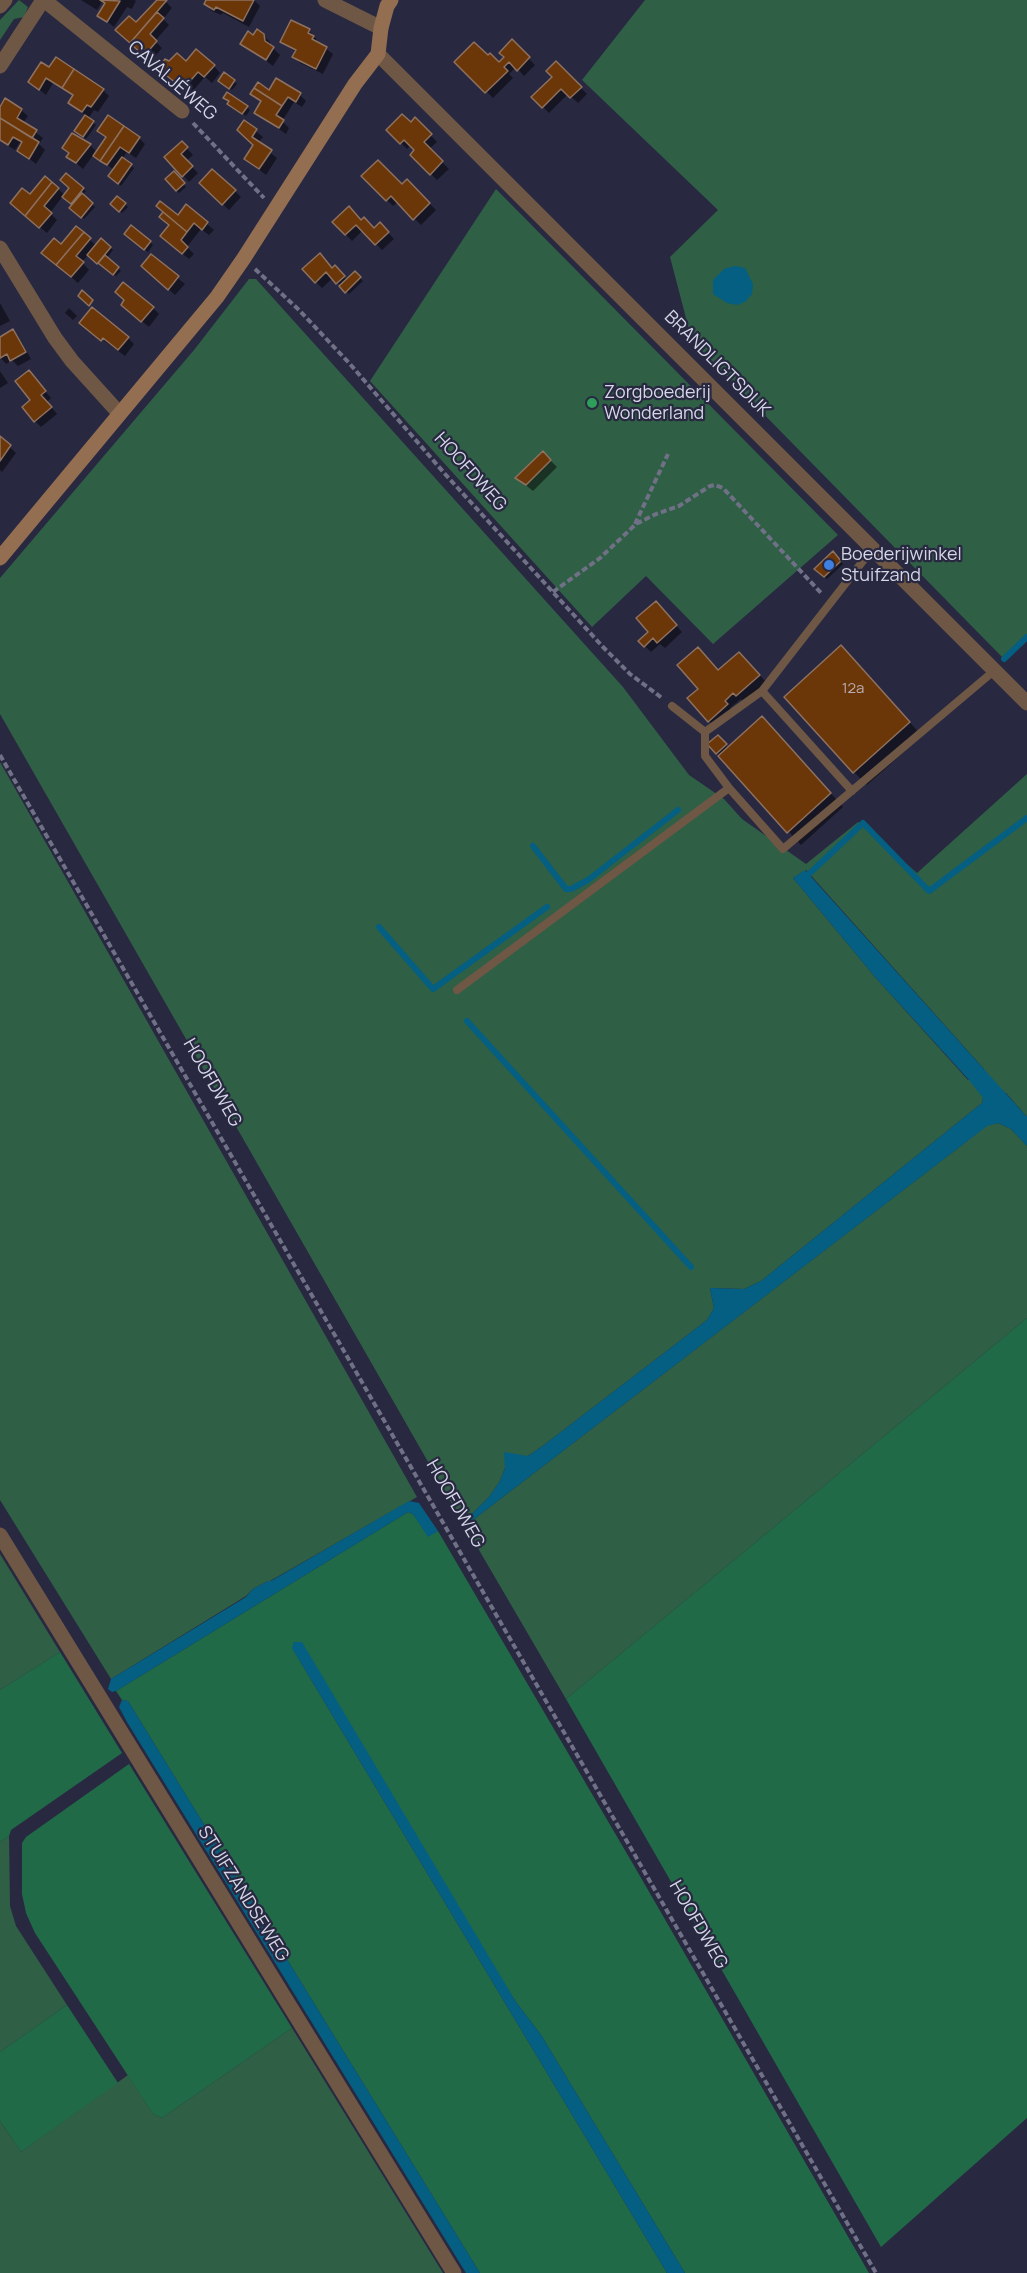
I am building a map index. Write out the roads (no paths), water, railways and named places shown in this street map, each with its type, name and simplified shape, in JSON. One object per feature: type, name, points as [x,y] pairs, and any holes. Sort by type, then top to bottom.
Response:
[{"type":"street","points":[[0,6],[5,0]]},
{"type":"street","name":"CAVALJÉWEG","points":[[0,66],[43,0],[182,111]]},
{"type":"street","points":[[325,0],[381,28]]},
{"type":"street","points":[[0,558],[217,297],[354,84],[378,54],[381,28],[391,0]]},
{"type":"street","name":"BRANDLIGTSDIJK","points":[[378,54],[1027,703]]},
{"type":"street","points":[[0,248],[55,338],[119,413]]},
{"type":"street","name":"STUIFZANDSEWEG","points":[[0,1535],[454,2273]]},
{"type":"lane","points":[[705,732],[762,691],[873,548]]},
{"type":"lane","points":[[705,732],[705,756],[729,788],[783,849],[994,670]]},
{"type":"lane","points":[[762,691],[852,791]]},
{"type":"lane","points":[[672,706],[705,732]]},
{"type":"lane","points":[[457,990],[729,788]]},
{"type":"water","points":[[735,266],[745,268],[753,284],[752,294],[745,302],[737,305],[727,303],[713,294],[713,280],[724,269]]},
{"type":"water","points":[[805,870],[1027,1117],[1027,1146],[1011,1129],[998,1123],[987,1126],[465,1526],[463,1523],[489,1497],[500,1481],[505,1468],[504,1452],[528,1456],[544,1445],[707,1320],[714,1308],[710,1288],[744,1289],[761,1281],[982,1103],[983,1098],[969,1080],[875,977],[793,878]]},
{"type":"water","points":[[409,1501],[419,1503],[438,1531],[428,1537],[413,1514],[408,1512],[116,1691],[112,1692],[108,1689],[111,1679],[246,1597],[253,1589],[271,1581]]},
{"type":"water","points":[[294,1642],[302,1642],[516,2002],[541,2035],[685,2273],[667,2273],[292,1648]]},
{"type":"water","points":[[122,1700],[128,1701],[480,2273],[466,2273],[127,1722],[119,1707]]},
{"type":"waterway","points":[[1004,659],[1027,637]]},
{"type":"waterway","points":[[533,846],[566,889],[571,889],[588,880],[678,810]]},
{"type":"waterway","points":[[809,874],[863,823],[929,891],[1027,818]]},
{"type":"waterway","points":[[379,927],[433,989],[547,907]]},
{"type":"waterway","points":[[467,1021],[691,1267]]},
{"type":"place","name":"Zorgboederij Wonderland","points":[[592,403]]},
{"type":"place","name":"Boederijwinkel Stuifzand","points":[[829,565]]}]
